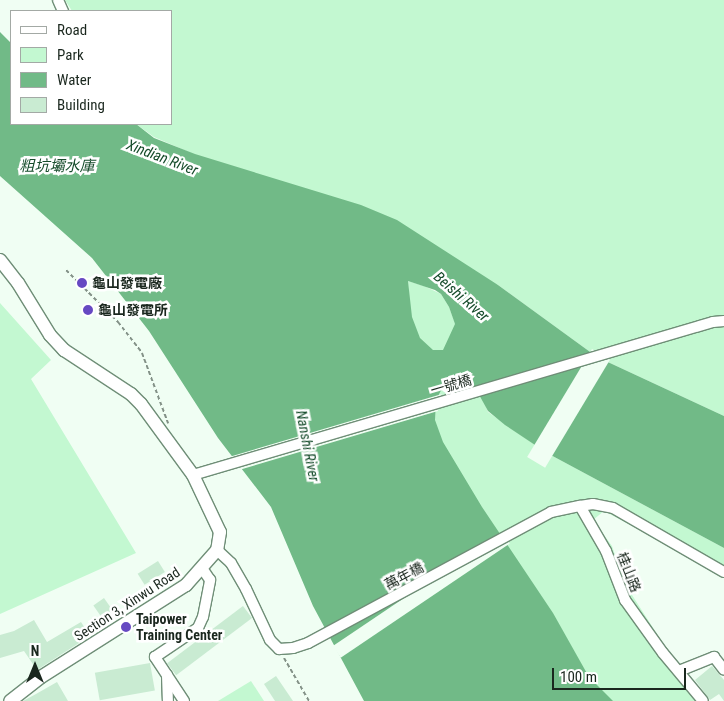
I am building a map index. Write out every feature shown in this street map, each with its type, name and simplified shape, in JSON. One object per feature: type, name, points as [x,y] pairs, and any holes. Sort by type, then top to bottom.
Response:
[{"type":"main road","points":[[0,260],[18,284],[50,335],[64,350],[131,394],[193,475],[220,532],[217,550]]},
{"type":"main road","name":"Section 3, Xinwu Road","points":[[10,701],[41,677],[186,585],[217,550]]},
{"type":"street","name":"一號橋","points":[[193,475],[690,329],[724,321]]},
{"type":"street","points":[[580,506],[593,504],[613,508],[724,572]]},
{"type":"street","name":"萬年橋","points":[[279,649],[308,643],[551,512],[580,506]]},
{"type":"street","name":"桂山路","points":[[580,506],[606,552],[625,600],[663,653],[703,701]]},
{"type":"street","points":[[217,550],[231,563],[246,589],[270,640],[279,649]]},
{"type":"street","points":[[184,701],[155,657],[198,628],[203,617],[210,580],[202,568]]},
{"type":"street","points":[[679,671],[714,657],[724,670]]},
{"type":"street","points":[[167,674],[168,701]]},
{"type":"path","points":[[66,270],[118,322],[142,353],[169,424]]},
{"type":"path","points":[[279,649],[309,701]]},
{"type":"green space","points":[[65,0],[724,0],[724,416],[597,357],[498,285],[154,137],[137,125],[172,125],[172,10],[71,10]]},
{"type":"green space","points":[[408,281],[441,294],[449,307],[488,412],[547,453],[724,548],[724,575],[604,511],[593,520],[612,546],[625,584],[664,645],[709,701],[430,701]]},
{"type":"green space","points":[[0,303],[51,360],[31,379],[136,553],[0,614]]},
{"type":"green space","points":[[251,681],[264,701],[218,701]]},
{"type":"water","points":[[0,32],[10,42],[10,125],[137,125],[154,138],[195,154],[361,205],[397,220],[498,285],[597,357],[724,416],[724,548],[547,453],[505,425],[488,411],[466,371],[446,381],[436,400],[435,420],[443,442],[482,507],[553,613],[589,677],[613,701],[364,701],[313,606],[271,507],[218,438],[149,331],[92,258],[0,176]],"holes":[[[408,281],[435,290],[441,294],[449,307],[455,324],[443,350],[433,350],[420,338],[412,317]]]},
{"type":"pier","points":[[592,349],[610,360],[545,468],[527,457]]},
{"type":"pier","points":[[442,394],[438,401],[438,411],[239,470],[229,457]]},
{"type":"pier","points":[[502,532],[510,544],[341,658],[333,646]]},
{"type":"building","points":[[158,561],[165,572],[145,585],[138,574]]},
{"type":"building","points":[[104,598],[115,614],[104,621],[93,605]]},
{"type":"building","points":[[243,606],[252,618],[176,675],[167,663]]},
{"type":"building","points":[[34,620],[47,642],[81,622],[90,636],[37,670],[24,651],[0,658],[0,635],[14,631]]},
{"type":"building","points":[[150,663],[155,691],[100,700],[95,673]]},
{"type":"building","points":[[712,666],[724,680],[724,701],[719,694],[710,700],[695,680]]},
{"type":"building","points":[[276,676],[293,701],[275,701],[264,684]]},
{"type":"building","points":[[57,682],[68,701],[23,701],[36,694]]},
{"type":"place","name":"龜山發電廠","points":[[82,283]]},
{"type":"place","name":"龜山發電所","points":[[88,310]]},
{"type":"place","name":"Taipower Training Center","points":[[126,627]]},
{"type":"water label","name":"Xindian River","points":[[162,158]]},
{"type":"water label","name":"粗坑壩水庫","points":[[57,167]]},
{"type":"water label","name":"Beishi River","points":[[461,297]]},
{"type":"water label","name":"Nanshi River","points":[[307,446]]}]
